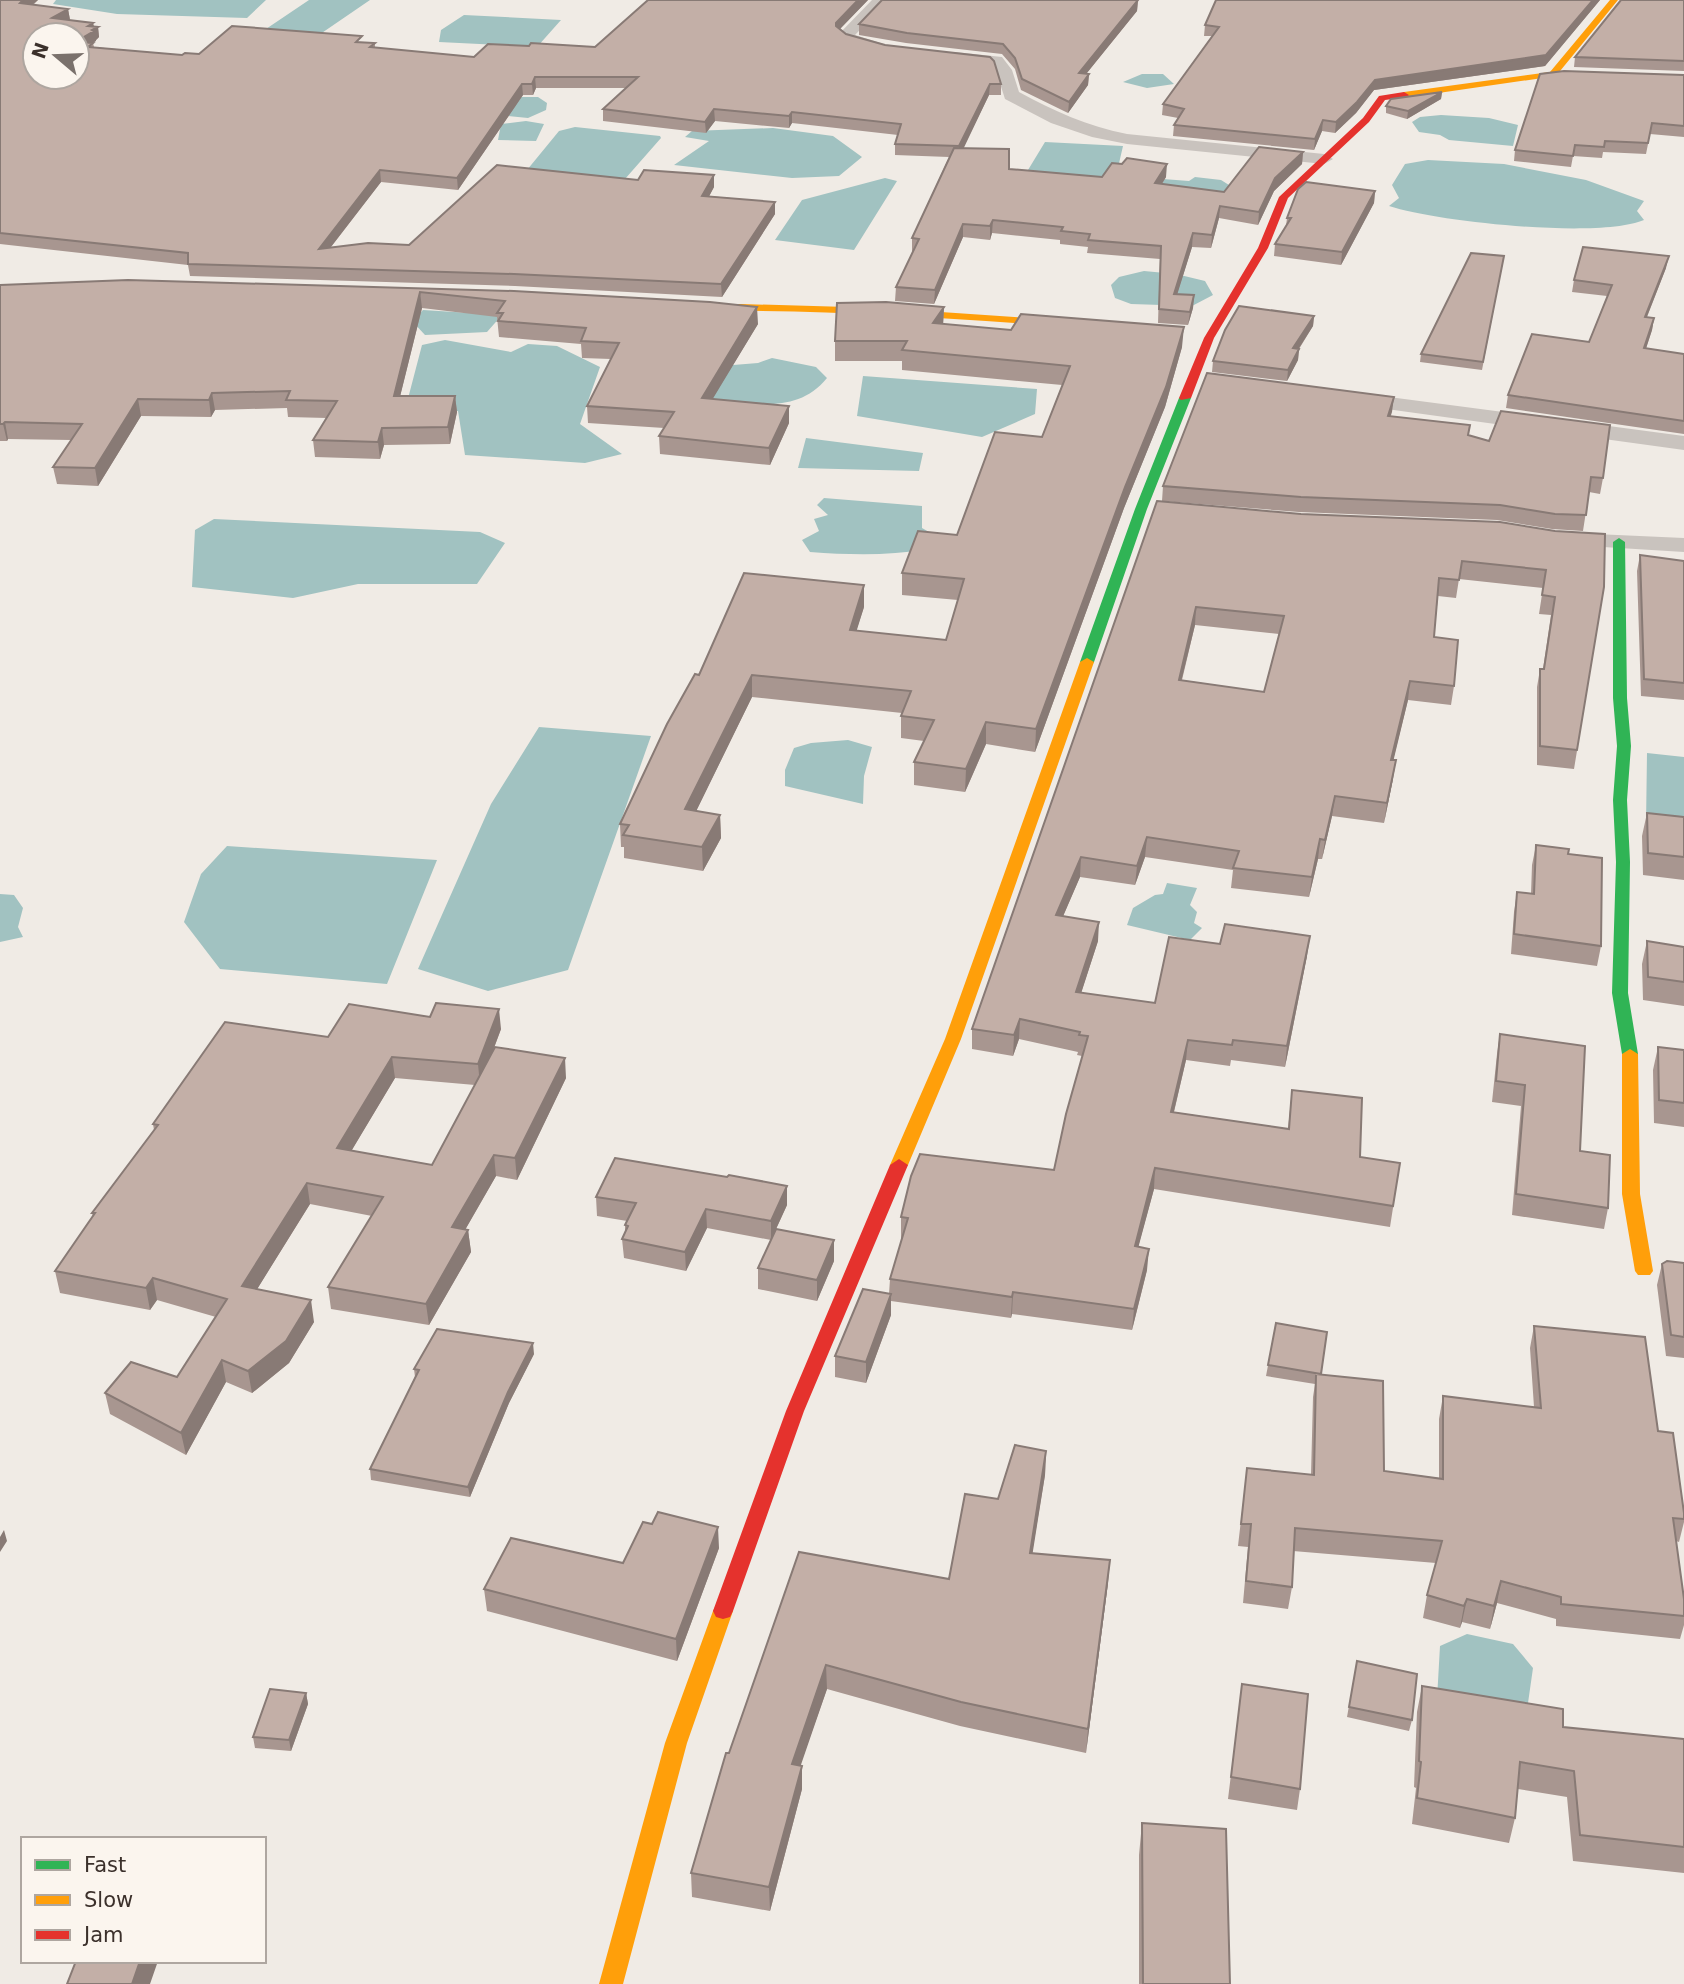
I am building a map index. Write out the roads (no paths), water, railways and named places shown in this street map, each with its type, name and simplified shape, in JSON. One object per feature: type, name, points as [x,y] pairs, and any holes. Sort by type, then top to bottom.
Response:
[{"type":"street","points":[[881,0],[846,35],[853,41],[896,50]]},
{"type":"street","points":[[1553,74],[1614,0]]},
{"type":"street","points":[[940,55],[996,61],[1004,70],[1011,95],[1057,119],[1092,132],[1127,139],[1324,159]]},
{"type":"street","points":[[611,1984],[676,1743],[781,1449],[953,1039],[1141,509],[1193,378],[1203,337],[1263,248],[1284,197],[1366,120],[1382,98],[1553,74],[1579,75]]},
{"type":"street","points":[[675,307],[879,310],[1094,326]]},
{"type":"street","points":[[1193,378],[1220,381]]},
{"type":"street","points":[[1330,395],[1591,428],[1684,443]]},
{"type":"street","points":[[1141,509],[1167,512]]},
{"type":"street","points":[[1579,540],[1684,545]]},
{"type":"street","points":[[1619,542],[1620,698],[1624,746],[1620,800],[1623,862],[1620,993],[1630,1051],[1631,1194],[1644,1271]]},
{"type":"water","points":[[56,0],[266,0],[247,18],[117,14],[53,4]]},
{"type":"water","points":[[309,0],[370,0],[313,39],[263,31]]},
{"type":"water","points":[[464,15],[561,20],[537,47],[439,42],[441,30]]},
{"type":"water","points":[[1142,74],[1163,74],[1174,84],[1147,88],[1123,82]]},
{"type":"water","points":[[521,97],[538,97],[547,103],[546,110],[528,118],[486,114]]},
{"type":"water","points":[[1441,115],[1489,118],[1518,125],[1513,146],[1449,140],[1440,135],[1419,132],[1412,122],[1420,117]]},
{"type":"water","points":[[526,121],[544,124],[536,141],[498,140],[501,124]]},
{"type":"water","points":[[575,127],[661,138],[625,179],[527,170],[559,131]]},
{"type":"water","points":[[773,128],[833,136],[862,157],[839,176],[792,178],[674,165],[709,141],[685,137],[692,131]]},
{"type":"water","points":[[1045,142],[1123,146],[1117,172],[1094,179],[1028,170]]},
{"type":"water","points":[[1428,160],[1504,164],[1586,180],[1644,201],[1637,211],[1644,220],[1622,226],[1592,228],[1518,226],[1443,218],[1389,206],[1399,198],[1392,185],[1405,164]]},
{"type":"water","points":[[1195,177],[1221,180],[1229,185],[1221,201],[1150,195],[1163,179],[1189,181]]},
{"type":"water","points":[[885,178],[897,181],[854,250],[775,240],[802,200]]},
{"type":"water","points":[[1144,271],[1176,274],[1205,281],[1213,295],[1192,306],[1131,304],[1115,298],[1111,285],[1119,277]]},
{"type":"water","points":[[423,310],[502,315],[487,332],[425,335],[412,321]]},
{"type":"water","points":[[445,340],[511,352],[528,344],[557,346],[600,367],[580,424],[622,454],[585,463],[465,455],[458,411],[405,410],[422,345]]},
{"type":"water","points":[[772,358],[816,367],[827,378],[815,390],[787,402],[756,404],[707,400],[721,366],[758,363]]},
{"type":"water","points":[[863,376],[1037,389],[1035,414],[982,437],[857,416]]},
{"type":"water","points":[[806,438],[923,453],[919,471],[798,468]]},
{"type":"water","points":[[824,498],[922,506],[922,528],[936,536],[928,549],[898,553],[810,552],[802,540],[819,531],[814,519],[828,515],[817,505]]},
{"type":"water","points":[[214,519],[480,532],[505,543],[477,584],[358,584],[293,598],[192,587],[195,530]]},
{"type":"water","points":[[539,727],[651,736],[568,970],[488,991],[418,969],[491,804]]},
{"type":"water","points":[[848,740],[872,747],[864,776],[863,804],[785,786],[785,770],[794,748],[811,743]]},
{"type":"water","points":[[1647,753],[1684,757],[1684,829],[1646,825]]},
{"type":"water","points":[[227,846],[437,860],[387,984],[220,969],[184,922],[201,874]]},
{"type":"water","points":[[1167,883],[1197,888],[1190,905],[1197,912],[1194,923],[1202,928],[1190,940],[1127,925],[1133,908],[1155,895],[1163,894]]},
{"type":"water","points":[[0,894],[14,895],[23,908],[18,927],[23,937],[0,942]]},
{"type":"water","points":[[1467,1634],[1513,1644],[1533,1668],[1526,1717],[1437,1699],[1440,1646]]}]
